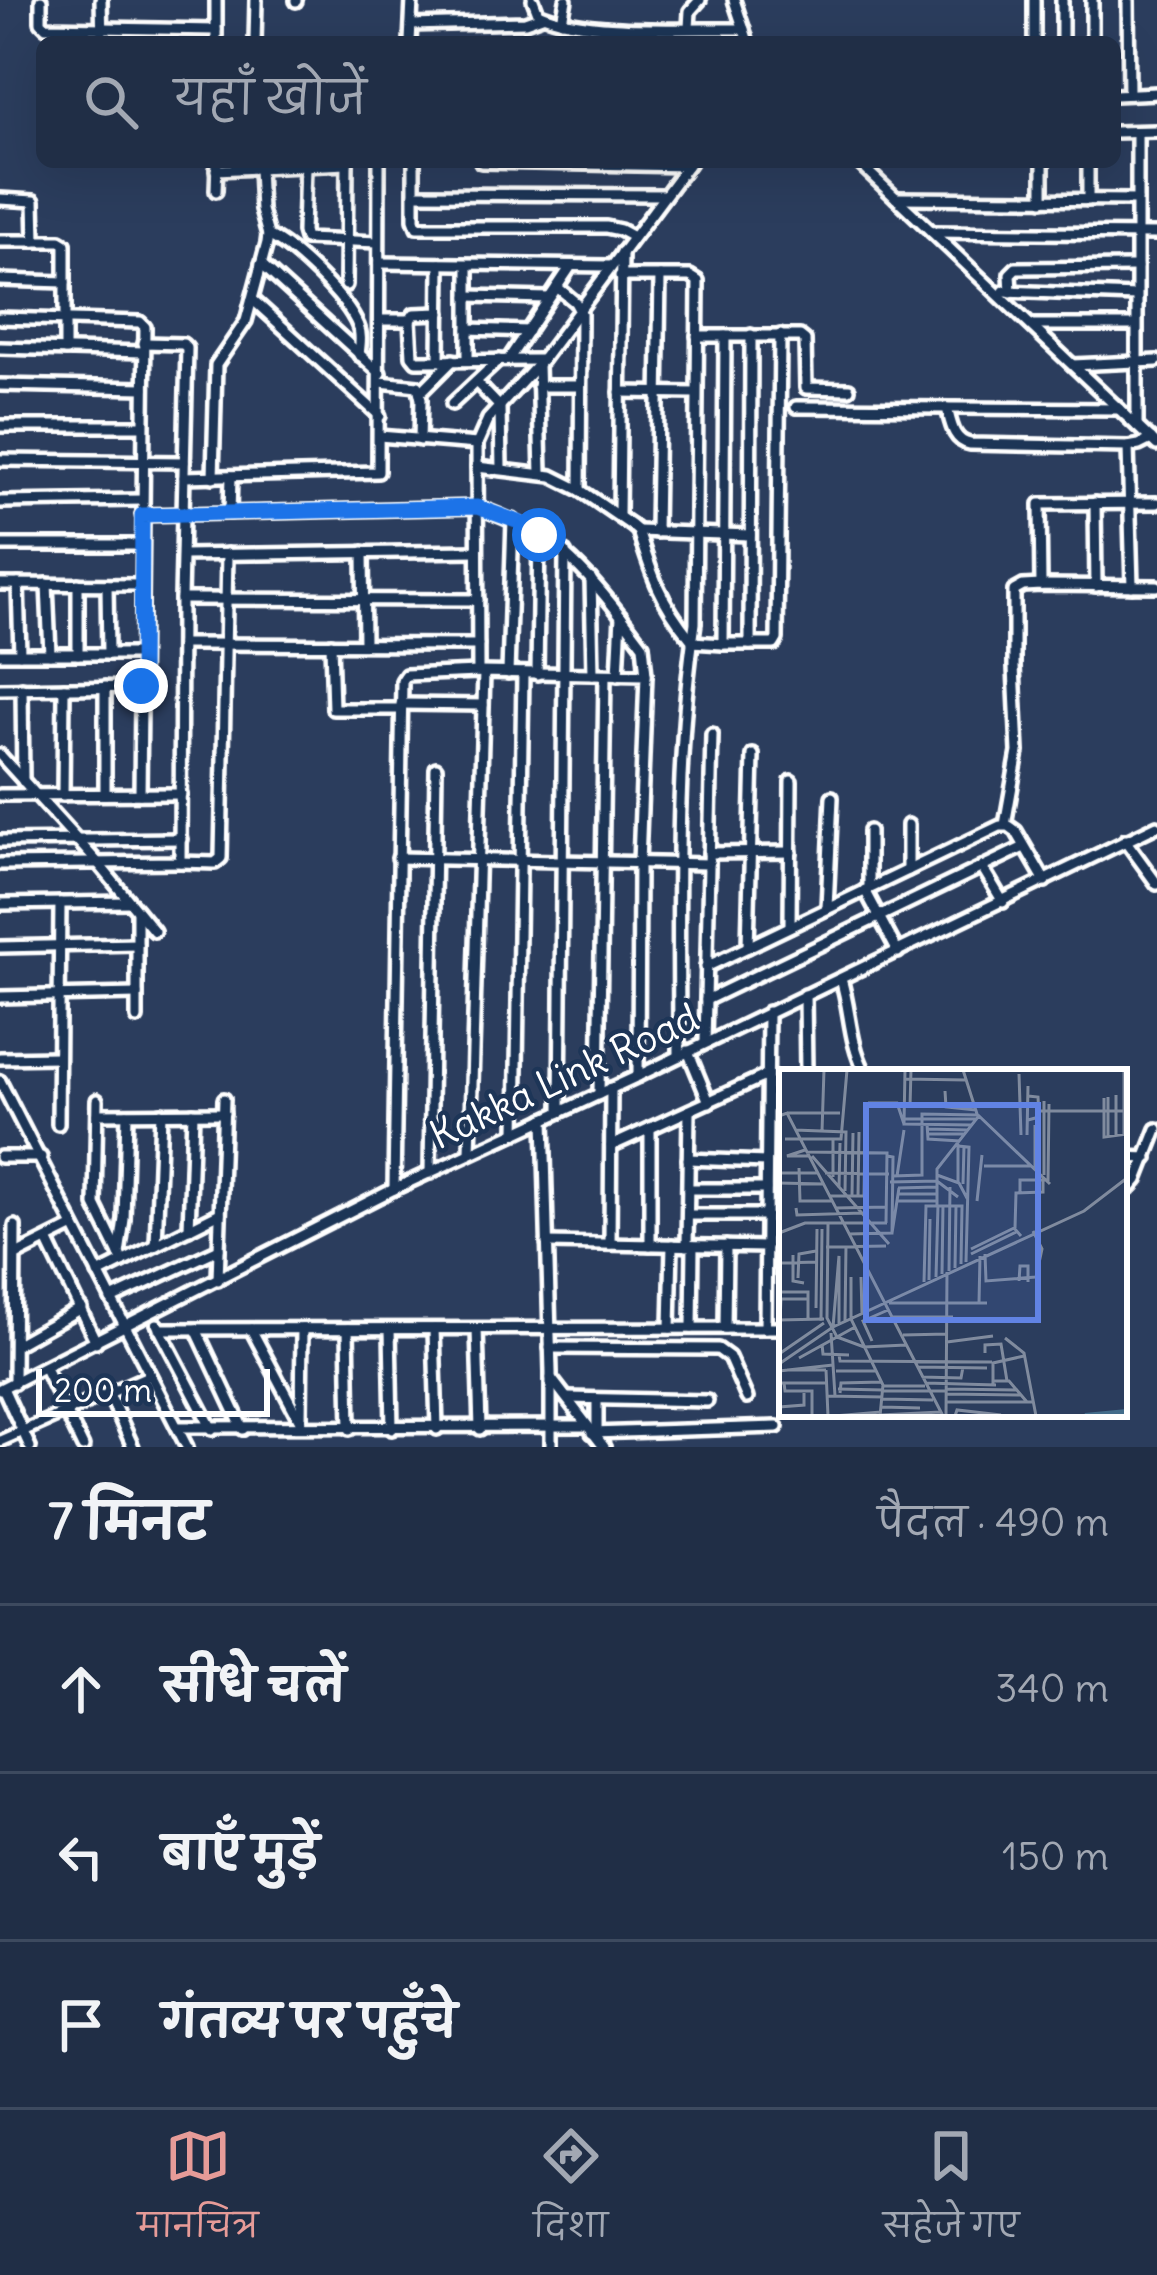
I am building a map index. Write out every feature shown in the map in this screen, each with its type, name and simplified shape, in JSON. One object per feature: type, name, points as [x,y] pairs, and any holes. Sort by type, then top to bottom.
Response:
[{"type":"street","points":[[41,0],[42,26],[216,29]]},
{"type":"street","points":[[101,0],[102,36]]},
{"type":"street","points":[[216,0],[216,36]]},
{"type":"street","points":[[255,36],[256,0]]},
{"type":"street","points":[[410,36],[412,0]]},
{"type":"street","points":[[533,0],[542,16]]},
{"type":"street","points":[[562,21],[566,0]]},
{"type":"street","points":[[734,0],[746,36]]},
{"type":"street","points":[[1034,0],[1034,36]]},
{"type":"street","points":[[1062,0],[1062,36]]},
{"type":"street","points":[[1092,0],[1092,36]]},
{"type":"street","points":[[1128,0],[1130,94]]},
{"type":"street","points":[[688,28],[696,1]]},
{"type":"street","points":[[411,25],[525,22],[542,16],[621,27],[744,29]]},
{"type":"street","points":[[1121,95],[1157,93]]},
{"type":"street","points":[[1121,132],[1157,131]]},
{"type":"street","points":[[1137,132],[1137,427]]},
{"type":"street","points":[[216,168],[216,191]]},
{"type":"street","points":[[213,477],[216,365],[239,334],[268,235],[261,210],[260,168]]},
{"type":"street","points":[[305,168],[303,237],[379,242]]},
{"type":"street","points":[[346,285],[347,168]]},
{"type":"street","points":[[184,477],[375,474],[379,469],[379,168]]},
{"type":"street","points":[[414,168],[417,227],[606,227],[633,237]]},
{"type":"street","points":[[470,1154],[483,705],[478,645],[477,444],[483,427],[540,363],[685,168]]},
{"type":"street","points":[[871,168],[896,198],[1154,442]]},
{"type":"street","points":[[1043,168],[1043,200]]},
{"type":"street","points":[[1088,168],[1088,200]]},
{"type":"street","points":[[414,194],[664,195]]},
{"type":"street","points":[[896,198],[1137,200]]},
{"type":"street","points":[[0,199],[34,201],[35,241]]},
{"type":"street","points":[[932,232],[1157,234]]},
{"type":"street","points":[[268,235],[304,261],[356,321],[359,355]]},
{"type":"street","points":[[0,241],[65,244],[64,350]]},
{"type":"street","points":[[619,515],[622,252]]},
{"type":"street","points":[[379,263],[610,266]]},
{"type":"street","points":[[262,264],[380,377],[413,384],[421,392],[421,440]]},
{"type":"street","points":[[439,361],[440,264]]},
{"type":"street","points":[[468,265],[468,361]]},
{"type":"street","points":[[452,404],[504,360],[571,266]]},
{"type":"street","points":[[1010,292],[1010,274],[1016,268],[1137,267]]},
{"type":"street","points":[[620,276],[696,278],[695,623],[685,700],[680,864],[683,1054],[709,1102]]},
{"type":"street","points":[[656,532],[660,276]]},
{"type":"street","points":[[0,280],[65,282]]},
{"type":"street","points":[[556,287],[580,307]]},
{"type":"street","points":[[993,289],[1136,296]]},
{"type":"street","points":[[468,296],[549,298]]},
{"type":"street","points":[[252,299],[380,416]]},
{"type":"street","points":[[580,307],[580,490]]},
{"type":"street","points":[[440,313],[414,314],[410,320],[413,359],[540,363]]},
{"type":"street","points":[[0,318],[140,322],[145,327],[140,794]]},
{"type":"street","points":[[380,320],[410,320]]},
{"type":"street","points":[[1031,325],[1136,325]]},
{"type":"street","points":[[468,329],[530,328],[556,341]]},
{"type":"street","points":[[750,644],[751,335]]},
{"type":"street","points":[[477,467],[552,476],[619,515],[638,531],[657,590],[691,640],[774,644],[780,335]]},
{"type":"street","points":[[697,336],[800,336],[805,340],[806,388],[849,389]]},
{"type":"street","points":[[723,644],[725,336]]},
{"type":"street","points":[[0,348],[183,344],[187,348],[180,862]]},
{"type":"street","points":[[421,392],[453,361]]},
{"type":"street","points":[[1073,365],[1157,361]]},
{"type":"street","points":[[540,363],[541,473]]},
{"type":"street","points":[[476,382],[500,406],[501,469]]},
{"type":"street","points":[[0,386],[144,388]]},
{"type":"street","points":[[538,386],[580,386]]},
{"type":"street","points":[[620,392],[697,393]]},
{"type":"street","points":[[796,407],[1119,409]]},
{"type":"street","points":[[947,408],[963,443],[1127,447],[1154,442]]},
{"type":"street","points":[[0,426],[143,427]]},
{"type":"street","points":[[380,436],[477,444]]},
{"type":"street","points":[[1127,447],[1132,586]]},
{"type":"street","points":[[0,460],[184,462]]},
{"type":"street","points":[[230,513],[231,476]]},
{"type":"street","points":[[0,502],[142,500]]},
{"type":"street","points":[[1095,503],[1096,586]]},
{"type":"street","points":[[1041,585],[1040,506],[1157,503]]},
{"type":"street","points":[[142,515],[477,507],[539,535],[565,552],[591,579],[643,645],[646,675],[638,1076]]},
{"type":"street","points":[[508,673],[513,520]]},
{"type":"street","points":[[638,531],[750,535]]},
{"type":"street","points":[[537,674],[539,535]]},
{"type":"street","points":[[0,545],[142,544]]},
{"type":"street","points":[[183,555],[477,551]]},
{"type":"street","points":[[363,552],[364,644]]},
{"type":"street","points":[[560,1112],[565,552]]},
{"type":"street","points":[[0,863],[215,863],[221,858],[226,554]]},
{"type":"street","points":[[591,579],[599,675],[602,862],[599,1094]]},
{"type":"street","points":[[0,584],[142,585]]},
{"type":"street","points":[[18,584],[20,654]]},
{"type":"street","points":[[47,584],[50,654]]},
{"type":"street","points":[[78,584],[78,654]]},
{"type":"street","points":[[107,584],[108,654]]},
{"type":"street","points":[[1005,826],[1018,752],[1013,597],[1017,588],[1157,586]]},
{"type":"street","points":[[181,599],[478,600]]},
{"type":"street","points":[[617,675],[621,616]]},
{"type":"street","points":[[181,644],[478,645]]},
{"type":"street","points":[[331,644],[333,709],[483,705]]},
{"type":"street","points":[[0,653],[141,654]]},
{"type":"street","points":[[394,1189],[401,681],[406,675],[481,673],[646,675]]},
{"type":"street","points":[[516,1133],[523,673]]},
{"type":"street","points":[[0,688],[141,686]]},
{"type":"street","points":[[105,687],[105,794]]},
{"type":"street","points":[[22,688],[23,781]]},
{"type":"street","points":[[63,795],[64,688]]},
{"type":"street","points":[[705,1043],[712,734]]},
{"type":"street","points":[[748,947],[753,755]]},
{"type":"street","points":[[2,760],[154,931]]},
{"type":"street","points":[[430,1173],[436,768]]},
{"type":"street","points":[[790,926],[791,781]]},
{"type":"street","points":[[0,795],[181,794]]},
{"type":"street","points":[[827,908],[832,797]]},
{"type":"street","points":[[908,825],[908,870]]},
{"type":"street","points":[[706,967],[1005,826],[1016,830],[1045,881]]},
{"type":"street","name":"Kakka Link Road","points":[[1,1389],[394,1189],[1157,826]]},
{"type":"street","points":[[869,831],[867,889],[898,952]]},
{"type":"street","points":[[0,841],[181,839]]},
{"type":"street","points":[[1125,840],[1157,884]]},
{"type":"street","points":[[706,1000],[1024,847]]},
{"type":"street","points":[[398,858],[680,864],[750,852],[790,852]]},
{"type":"street","points":[[982,867],[1003,902]]},
{"type":"street","points":[[58,1124],[60,903]]},
{"type":"street","points":[[0,904],[134,906]]},
{"type":"street","points":[[134,906],[137,1018]]},
{"type":"street","points":[[0,946],[136,944]]},
{"type":"street","points":[[841,979],[852,1045],[863,1069]]},
{"type":"street","points":[[0,997],[137,994]]},
{"type":"street","points":[[805,995],[806,1069]]},
{"type":"street","points":[[765,1328],[768,1012]]},
{"type":"street","points":[[0,1058],[58,1057]]},
{"type":"street","points":[[854,1069],[857,1059]]},
{"type":"street","points":[[611,1146],[767,1076]]},
{"type":"street","points":[[0,1081],[187,1447]]},
{"type":"street","points":[[610,1244],[611,1088]]},
{"type":"street","points":[[218,1280],[224,1099]]},
{"type":"street","points":[[97,1100],[94,1198],[121,1258]]},
{"type":"street","points":[[689,1111],[692,1328]]},
{"type":"street","points":[[0,1112],[16,1112]]},
{"type":"street","points":[[157,1245],[161,1113]]},
{"type":"street","points":[[189,1228],[193,1113]]},
{"type":"street","points":[[97,1114],[224,1113]]},
{"type":"street","points":[[121,1258],[127,1114]]},
{"type":"street","points":[[544,1119],[550,1447]]},
{"type":"street","points":[[650,1128],[650,1245]]},
{"type":"street","points":[[1127,1188],[1137,1180],[1157,1129]]},
{"type":"street","points":[[0,1157],[41,1157]]},
{"type":"street","points":[[1127,1157],[1147,1158]]},
{"type":"street","points":[[688,1159],[766,1162]]},
{"type":"street","points":[[688,1189],[766,1189]]},
{"type":"street","points":[[98,1274],[121,1258],[220,1213]]},
{"type":"street","points":[[688,1215],[766,1215]]},
{"type":"street","points":[[16,1255],[47,1240],[104,1224]]},
{"type":"street","points":[[14,1383],[15,1226]]},
{"type":"street","points":[[47,1240],[96,1342]]},
{"type":"street","points":[[547,1243],[726,1246],[779,1258]]},
{"type":"street","points":[[670,1328],[672,1245]]},
{"type":"street","points":[[725,1328],[726,1246]]},
{"type":"street","points":[[111,1298],[219,1249]]},
{"type":"street","points":[[765,1297],[779,1297]]},
{"type":"street","points":[[15,1345],[81,1308]]},
{"type":"street","points":[[152,1314],[212,1429]]},
{"type":"street","points":[[159,1329],[779,1328]]},
{"type":"street","points":[[196,1329],[243,1429]]},
{"type":"street","points":[[251,1329],[301,1426]]},
{"type":"street","points":[[301,1426],[302,1329]]},
{"type":"street","points":[[348,1329],[350,1429]]},
{"type":"street","points":[[390,1329],[392,1429]]},
{"type":"street","points":[[434,1329],[436,1429]]},
{"type":"street","points":[[477,1329],[480,1429]]},
{"type":"street","points":[[550,1348],[718,1349],[729,1357],[747,1398]]},
{"type":"street","points":[[46,1368],[82,1447]]},
{"type":"street","points":[[0,1441],[148,1376]]},
{"type":"street","points":[[551,1378],[604,1447]]},
{"type":"street","points":[[1,1389],[30,1447]]},
{"type":"street","points":[[108,1391],[133,1447]]},
{"type":"street","points":[[567,1398],[707,1401]]},
{"type":"street","points":[[592,1431],[597,1399]]},
{"type":"street","points":[[177,1427],[592,1431],[777,1427]]},
{"type":"route","points":[[141,686],[142,515],[477,507],[519,522],[539,535]]}]
